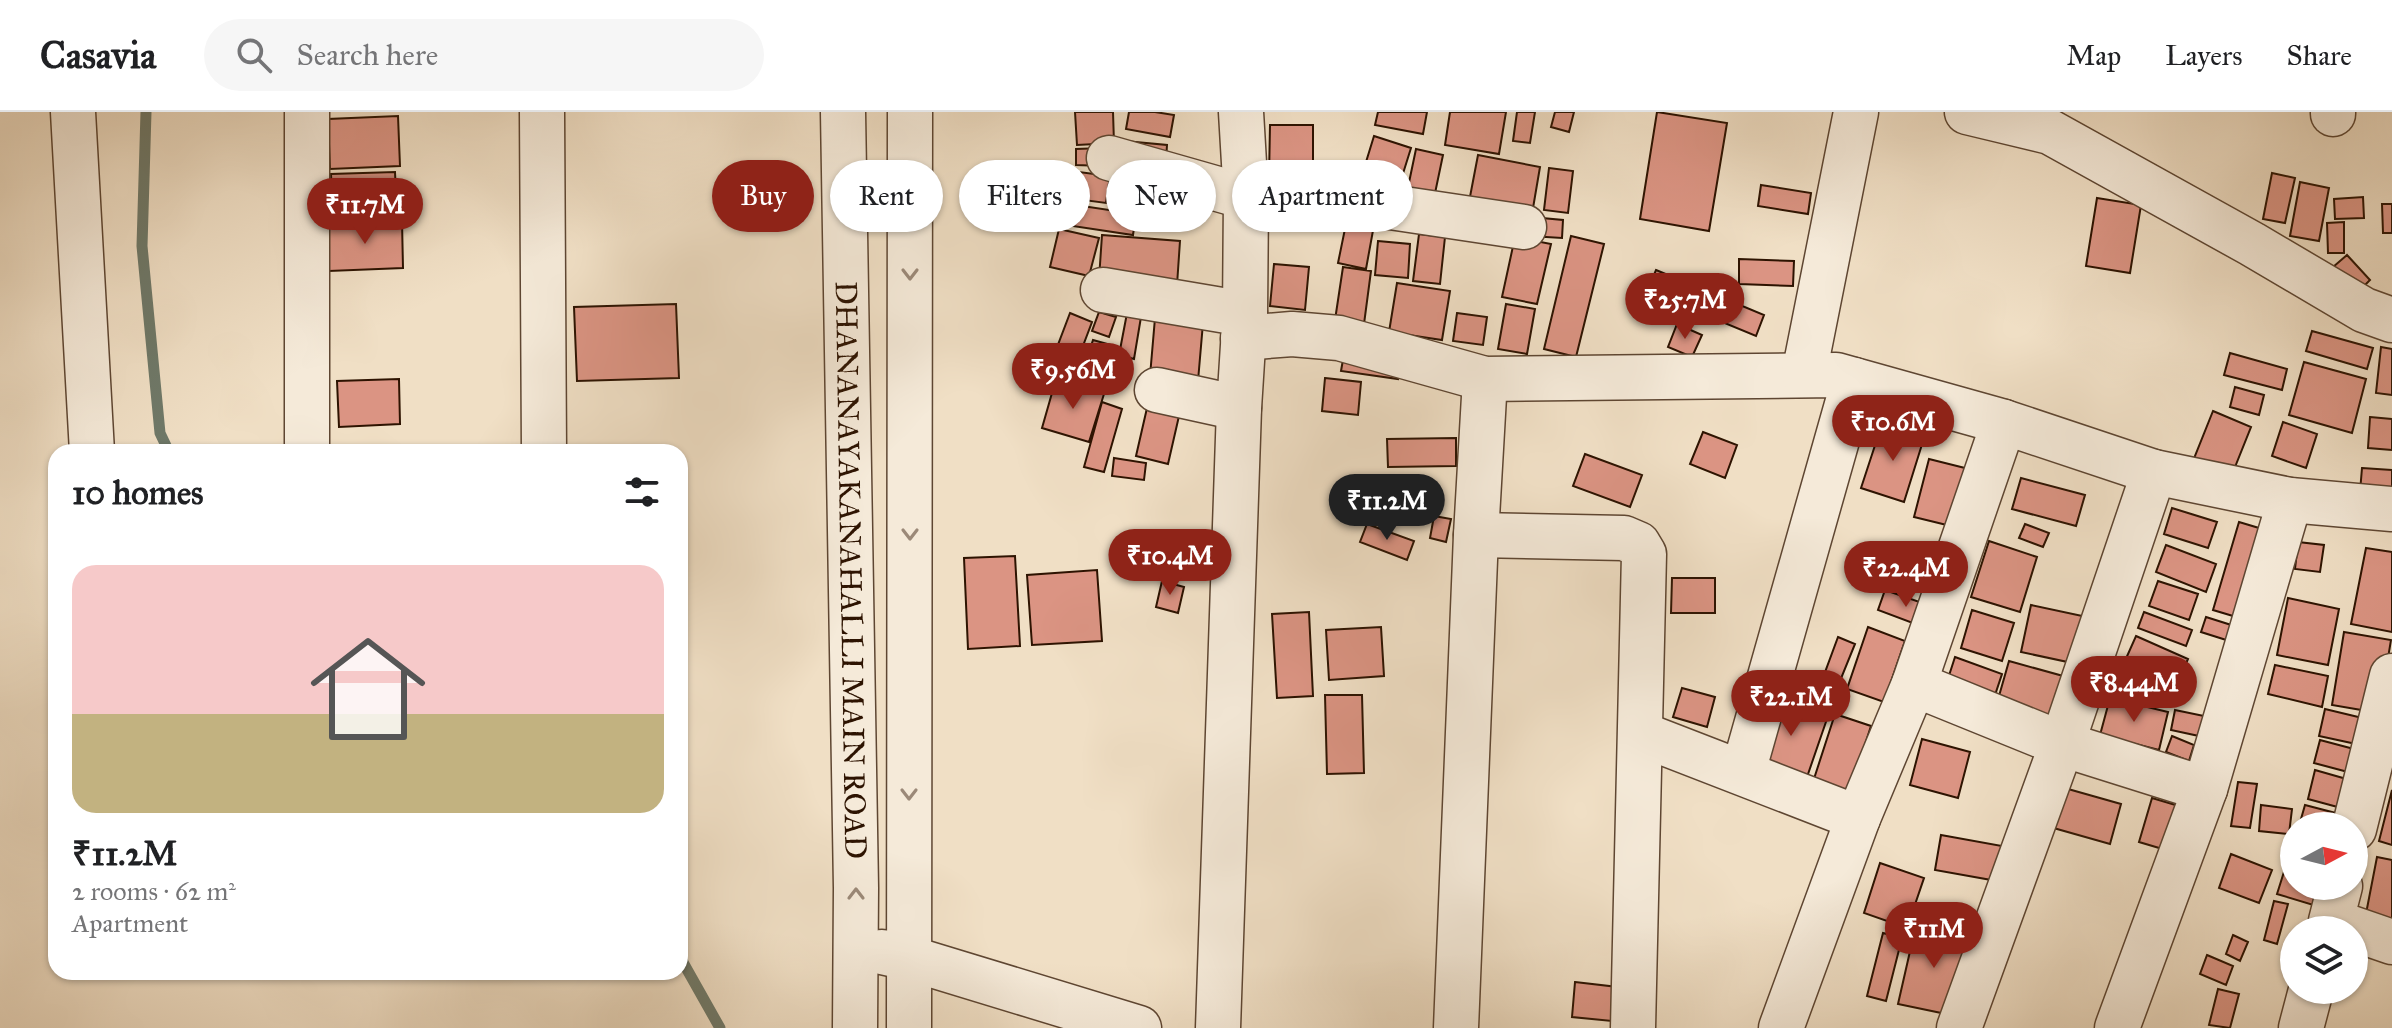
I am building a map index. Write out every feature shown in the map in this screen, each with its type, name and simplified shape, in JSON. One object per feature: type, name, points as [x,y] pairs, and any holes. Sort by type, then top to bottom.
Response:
[{"type":"street","points":[[73,112],[92,444]]},
{"type":"street","points":[[307,112],[307,444]]},
{"type":"street","points":[[542,112],[544,444]]},
{"type":"street","name":"DHANANAYAKANAHALLI MAIN ROAD","points":[[843,112],[855,1028]]},
{"type":"street","name":"DHANANAYAKANAHALLI MAIN ROAD","points":[[909,1028],[910,112]]},
{"type":"street","points":[[1241,112],[1244,160]]},
{"type":"street","points":[[1804,374],[1856,112]]},
{"type":"street","points":[[1967,112],[2050,122],[2364,310],[2392,320]]},
{"type":"street","points":[[1109,158],[1232,193]]},
{"type":"street","points":[[1413,210],[1524,227]]},
{"type":"street","points":[[1218,1028],[1245,232]]},
{"type":"street","points":[[1103,290],[1244,326],[1339,338],[1485,379],[1836,375],[2004,422],[2154,472],[2290,500],[2392,509]]},
{"type":"street","points":[[1456,1028],[1485,379]]},
{"type":"street","points":[[1743,772],[1854,380]]},
{"type":"street","points":[[1157,390],[1239,408]]},
{"type":"street","points":[[1781,1028],[1858,818],[1914,684],[2004,422]]},
{"type":"street","points":[[1959,1028],[2062,744],[2154,472]]},
{"type":"street","points":[[2117,1028],[2205,789],[2290,500]]},
{"type":"street","points":[[1476,535],[1624,538],[1638,544],[1644,554],[1633,1028]]},
{"type":"street","points":[[2358,812],[2392,676]]},
{"type":"street","points":[[1914,684],[2062,744],[2205,789]]},
{"type":"street","points":[[1641,734],[1858,818]]},
{"type":"street","points":[[2333,912],[2392,942]]},
{"type":"street","points":[[856,947],[909,958],[1139,1028]]},
{"type":"street","points":[[2301,1028],[2307,1004]]},
{"type":"building","points":[[1075,112],[1113,112],[1114,143],[1077,145]]},
{"type":"building","points":[[1129,112],[1174,115],[1170,137],[1126,129]]},
{"type":"building","points":[[1378,112],[1427,112],[1423,134],[1375,125]]},
{"type":"building","points":[[1450,112],[1506,112],[1499,154],[1445,145]]},
{"type":"building","points":[[1517,112],[1535,112],[1530,143],[1513,141]]},
{"type":"building","points":[[1555,112],[1574,112],[1569,132],[1551,127]]},
{"type":"building","points":[[1657,112],[1727,123],[1709,231],[1640,219]]},
{"type":"building","points":[[398,116],[400,166],[330,169],[328,119]]},
{"type":"building","points":[[1270,125],[1313,125],[1313,160],[1269,160]]},
{"type":"building","points":[[1374,136],[1411,148],[1407,160],[1367,160]]},
{"type":"building","points":[[1125,141],[1167,145],[1164,160]]},
{"type":"building","points":[[1103,148],[1103,166],[1090,166],[1090,160],[1076,160],[1076,149]]},
{"type":"building","points":[[1416,149],[1443,155],[1434,198],[1413,193]]},
{"type":"building","points":[[1478,155],[1540,167],[1532,214],[1469,202]]},
{"type":"building","points":[[1549,168],[1573,171],[1568,213],[1544,210]]},
{"type":"building","points":[[395,172],[397,216],[333,219],[331,174]]},
{"type":"building","points":[[1090,173],[1106,175],[1106,203],[1090,201]]},
{"type":"building","points":[[2272,173],[2295,178],[2285,223],[2263,219]]},
{"type":"building","points":[[2300,182],[2329,188],[2319,241],[2290,236]]},
{"type":"building","points":[[1761,185],[1811,193],[1808,214],[1758,206]]},
{"type":"building","points":[[2363,197],[2364,218],[2335,219],[2334,199]]},
{"type":"building","points":[[2097,198],[2141,205],[2130,273],[2086,266]]},
{"type":"building","points":[[2382,204],[2392,204],[2392,233],[2383,233]]},
{"type":"building","points":[[1090,207],[1106,210],[1106,231],[1090,229]]},
{"type":"building","points":[[1531,217],[1563,220],[1562,238],[1530,236]]},
{"type":"building","points":[[402,221],[403,268],[329,271],[327,224]]},
{"type":"building","points":[[2344,222],[2344,253],[2328,253],[2327,223]]},
{"type":"building","points":[[1058,232],[1099,238],[1089,276],[1050,267]]},
{"type":"building","points":[[1344,232],[1373,232],[1366,269],[1338,263]]},
{"type":"building","points":[[1419,234],[1445,237],[1440,284],[1413,281]]},
{"type":"building","points":[[1102,235],[1180,241],[1177,285],[1099,279]]},
{"type":"building","points":[[1571,236],[1604,244],[1576,357],[1544,349]]},
{"type":"building","points":[[1515,237],[1551,244],[1537,304],[1502,297]]},
{"type":"building","points":[[1378,241],[1410,244],[1408,278],[1375,275]]},
{"type":"building","points":[[2347,255],[2370,280],[2358,292],[2333,267]]},
{"type":"building","points":[[1739,259],[1794,261],[1793,286],[1739,284]]},
{"type":"building","points":[[1274,264],[1309,267],[1305,310],[1270,306]]},
{"type":"building","points":[[1343,267],[1371,271],[1364,324],[1335,320]]},
{"type":"building","points":[[1656,270],[1764,315],[1756,336],[1647,291]]},
{"type":"building","points":[[1397,283],[1450,291],[1442,340],[1389,332]]},
{"type":"building","points":[[676,304],[679,378],[577,381],[574,307]]},
{"type":"building","points":[[1506,304],[1535,309],[1527,354],[1498,349]]},
{"type":"building","points":[[1128,308],[1142,311],[1134,359],[1119,355]]},
{"type":"building","points":[[1099,312],[1116,317],[1109,337],[1092,331]]},
{"type":"building","points":[[1070,313],[1092,322],[1078,359],[1056,350]]},
{"type":"building","points":[[1457,313],[1487,317],[1483,345],[1453,341]]},
{"type":"building","points":[[1155,318],[1203,323],[1198,381],[1150,376]]},
{"type":"building","points":[[1677,324],[1702,335],[1692,357],[1668,347]]},
{"type":"building","points":[[2312,331],[2373,348],[2367,369],[2306,351]]},
{"type":"building","points":[[1093,340],[1118,347],[1111,373],[1085,365]]},
{"type":"building","points":[[2381,347],[2392,349],[2392,395],[2376,393]]},
{"type":"building","points":[[2230,353],[2287,369],[2282,390],[2224,375]]},
{"type":"building","points":[[1344,354],[1400,363],[1398,379],[1341,371]]},
{"type":"building","points":[[2304,362],[2366,379],[2352,433],[2289,415]]},
{"type":"building","points":[[1325,378],[1361,382],[1358,415],[1322,411]]},
{"type":"building","points":[[399,379],[400,424],[339,427],[337,381]]},
{"type":"building","points":[[1056,379],[1104,394],[1089,442],[1042,428]]},
{"type":"building","points":[[2235,387],[2264,395],[2259,415],[2230,407]]},
{"type":"building","points":[[1102,402],[1122,409],[1104,472],[1084,467]]},
{"type":"building","points":[[1147,408],[1179,416],[1168,464],[1136,456]]},
{"type":"building","points":[[2213,411],[2251,427],[2229,482],[2191,466]]},
{"type":"building","points":[[2370,417],[2392,419],[2392,450],[2368,448]]},
{"type":"building","points":[[2283,422],[2317,434],[2306,468],[2272,456]]},
{"type":"building","points":[[1882,424],[1924,438],[1904,502],[1861,488]]},
{"type":"building","points":[[1703,432],[1737,445],[1725,478],[1690,464]]},
{"type":"building","points":[[1456,438],[1456,466],[1388,467],[1387,439]]},
{"type":"building","points":[[1585,454],[1642,475],[1630,507],[1573,486]]},
{"type":"building","points":[[1114,458],[1146,463],[1144,480],[1112,476]]},
{"type":"building","points":[[1929,459],[1969,469],[1955,527],[1914,517]]},
{"type":"building","points":[[2362,468],[2392,470],[2392,506],[2359,504]]},
{"type":"building","points":[[2021,478],[2085,495],[2076,526],[2012,509]]},
{"type":"building","points":[[2172,508],[2217,522],[2208,548],[2164,534]]},
{"type":"building","points":[[1434,516],[1451,519],[1446,542],[1430,538]]},
{"type":"building","points":[[2239,522],[2279,534],[2253,622],[2213,610]]},
{"type":"building","points":[[1367,524],[1414,541],[1407,560],[1360,542]]},
{"type":"building","points":[[2025,524],[2049,533],[2043,547],[2019,538]]},
{"type":"building","points":[[1989,541],[2037,557],[2020,612],[1971,597]]},
{"type":"building","points":[[2298,542],[2324,545],[2320,572],[2295,569]]},
{"type":"building","points":[[2166,545],[2216,564],[2206,592],[2156,572]]},
{"type":"building","points":[[2366,548],[2392,552],[2392,632],[2351,624]]},
{"type":"building","points":[[1015,556],[1020,646],[968,649],[964,558]]},
{"type":"building","points":[[1097,570],[1102,641],[1032,645],[1027,575]]},
{"type":"building","points":[[1672,578],[1715,578],[1715,613],[1671,613]]},
{"type":"building","points":[[1162,581],[1184,587],[1178,613],[1156,607]]},
{"type":"building","points":[[2158,581],[2198,594],[2189,620],[2149,606]]},
{"type":"building","points":[[1885,590],[1934,607],[1926,628],[1878,610]]},
{"type":"building","points":[[2288,598],[2339,609],[2328,665],[2277,655]]},
{"type":"building","points":[[2031,605],[2087,617],[2077,664],[2021,652]]},
{"type":"building","points":[[1972,610],[2014,623],[2002,661],[1961,648]]},
{"type":"building","points":[[1309,612],[1313,696],[1277,698],[1272,614]]},
{"type":"building","points":[[2144,612],[2192,630],[2186,646],[2138,628]]},
{"type":"building","points":[[2206,617],[2247,630],[2242,645],[2201,632]]},
{"type":"building","points":[[1381,627],[1384,676],[1329,680],[1326,630]]},
{"type":"building","points":[[1868,627],[1905,641],[1884,702],[1847,689]]},
{"type":"building","points":[[2344,632],[2391,640],[2379,713],[2332,705]]},
{"type":"building","points":[[2136,636],[2188,659],[2176,686],[2124,663]]},
{"type":"building","points":[[1838,637],[1855,644],[1840,681],[1824,675]]},
{"type":"building","points":[[1955,657],[2002,674],[1991,707],[1944,691]]},
{"type":"building","points":[[2009,661],[2074,679],[2060,729],[1995,710]]},
{"type":"building","points":[[2275,665],[2328,676],[2322,707],[2268,694]]},
{"type":"building","points":[[1682,688],[1715,697],[1707,727],[1673,717]]},
{"type":"building","points":[[1325,695],[1362,695],[1364,773],[1327,774]]},
{"type":"building","points":[[2110,698],[2168,712],[2159,750],[2100,735]]},
{"type":"building","points":[[1775,699],[1828,716],[1807,777],[1755,760]]},
{"type":"building","points":[[2325,709],[2375,721],[2370,747],[2319,736]]},
{"type":"building","points":[[2175,710],[2204,716],[2199,736],[2171,730]]},
{"type":"building","points":[[1835,714],[1871,726],[1847,800],[1811,788]]},
{"type":"building","points":[[2172,736],[2194,745],[2189,761],[2166,752]]},
{"type":"building","points":[[1922,739],[1970,752],[1958,798],[1910,785]]},
{"type":"building","points":[[2320,740],[2369,753],[2363,776],[2314,763]]},
{"type":"building","points":[[2315,770],[2364,784],[2356,812],[2308,799]]},
{"type":"building","points":[[2238,782],[2257,784],[2250,828],[2231,826]]},
{"type":"building","points":[[2061,787],[2121,804],[2110,844],[2050,827]]},
{"type":"building","points":[[2392,790],[2392,845],[2379,841]]},
{"type":"building","points":[[2152,798],[2189,809],[2176,853],[2139,842]]},
{"type":"building","points":[[2261,805],[2292,809],[2292,812],[2280,812],[2280,833],[2259,831]]},
{"type":"building","points":[[2305,805],[2332,812],[2303,812]]},
{"type":"building","points":[[1941,835],[2002,846],[1997,881],[1935,870]]},
{"type":"building","points":[[2231,854],[2272,870],[2259,903],[2219,888]]},
{"type":"building","points":[[2377,857],[2392,860],[2392,930],[2368,925],[2366,916]]},
{"type":"building","points":[[1880,863],[1924,878],[1907,928],[1864,913]]},
{"type":"building","points":[[2297,900],[2333,900],[2330,910]]},
{"type":"building","points":[[2274,901],[2288,904],[2285,916],[2280,916],[2277,944],[2264,940]]},
{"type":"building","points":[[1916,925],[1969,936],[1951,1015],[1898,1004]]},
{"type":"building","points":[[1883,933],[1902,938],[1886,1001],[1867,996]]},
{"type":"building","points":[[2233,935],[2248,942],[2240,961],[2226,954]]},
{"type":"building","points":[[2207,955],[2233,966],[2226,985],[2200,974]]},
{"type":"building","points":[[1575,982],[1626,988],[1622,1022],[1572,1017]]},
{"type":"building","points":[[2218,989],[2239,994],[2230,1028],[2209,1025]]},
{"type":"waterway","points":[[146,112],[142,246],[160,433],[165,444]]},
{"type":"waterway","points":[[688,971],[720,1028]]}]
